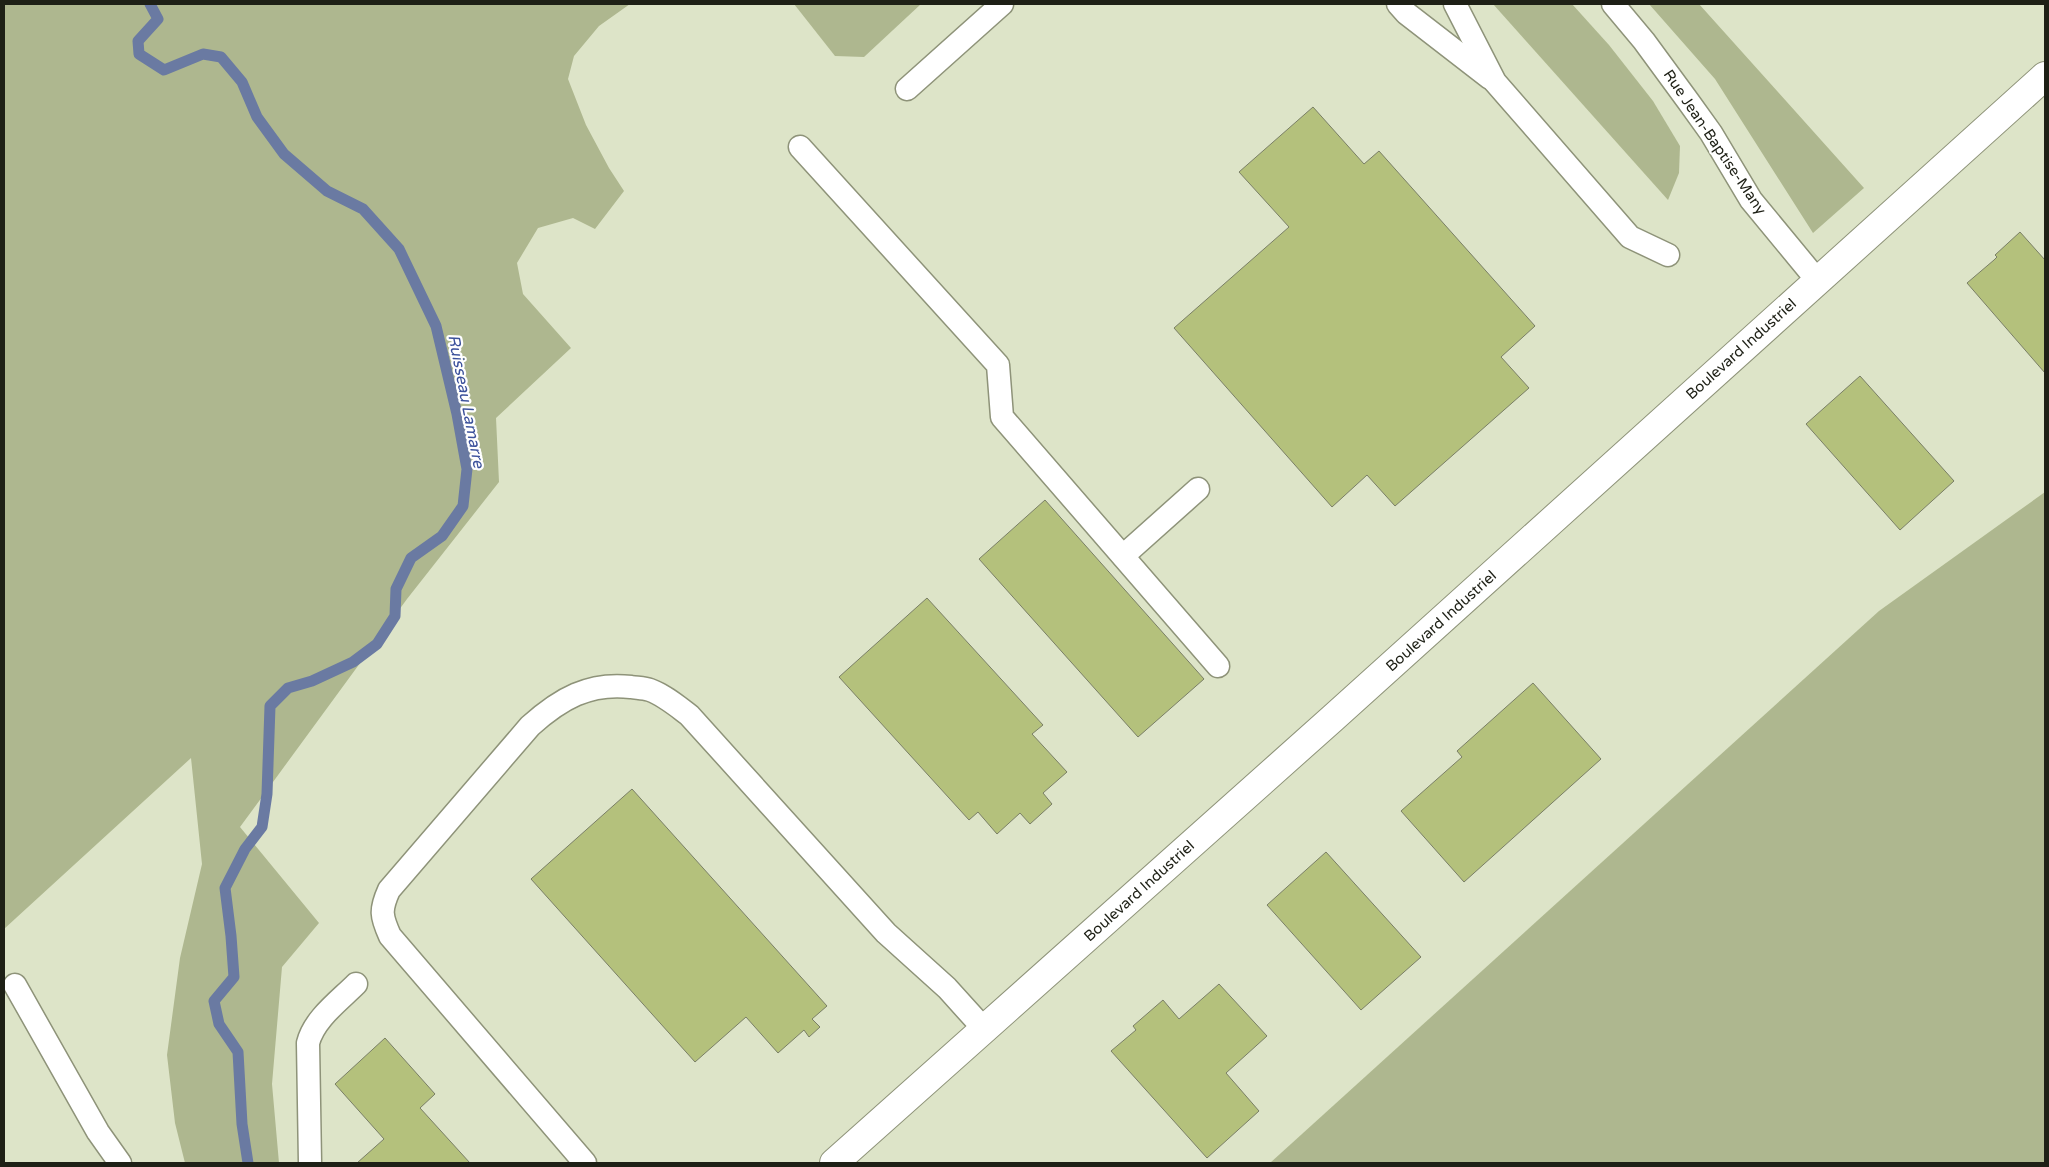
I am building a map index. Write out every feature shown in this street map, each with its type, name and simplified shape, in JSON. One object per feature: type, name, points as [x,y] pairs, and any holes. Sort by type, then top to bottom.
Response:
[{"type":"street","name":"Boulevard Industriel","points":[[834,1163],[1327,724],[2045,76]]},
{"type":"lane","points":[[907,89],[1002,4]]},
{"type":"lane","points":[[1398,4],[1406,13],[1495,82],[1630,236],[1668,255]]},
{"type":"lane","points":[[1455,4],[1495,82]]},
{"type":"lane","name":"Rue Jean-Baptise-Many","points":[[1613,4],[1644,41],[1711,133],[1752,200],[1817,280]]},
{"type":"lane","points":[[800,147],[998,365],[1002,418],[1218,666]]},
{"type":"lane","points":[[1123,556],[1198,489]]},
{"type":"lane","points":[[585,1163],[390,936],[382,920],[382,906],[389,890],[530,726],[549,709],[562,701],[592,688],[622,686],[649,690],[672,702],[689,714],[886,933],[947,988],[984,1029]]},
{"type":"lane","points":[[310,1163],[308,1043],[311,1032],[321,1019],[356,984]]},
{"type":"lane","points":[[15,985],[98,1132],[120,1163]]},
{"type":"green space","points":[[4,4],[630,4],[599,26],[574,56],[568,79],[586,125],[609,168],[624,191],[595,229],[573,218],[538,228],[517,263],[523,294],[571,348],[496,418],[499,482],[407,599],[240,827],[319,923],[282,967],[272,1084],[279,1163],[185,1163],[175,1123],[167,1055],[180,958],[202,864],[191,758],[4,929]]},
{"type":"green space","points":[[794,4],[921,4],[864,57],[835,56]]},
{"type":"green space","points":[[1493,4],[1572,4],[1609,45],[1653,101],[1680,146],[1679,173],[1668,200]]},
{"type":"green space","points":[[1649,4],[1699,4],[1864,188],[1813,233],[1715,79]]},
{"type":"green space","points":[[2045,492],[2045,1163],[1270,1163],[1879,611]]},
{"type":"building","points":[[1313,107],[1364,164],[1379,151],[1535,326],[1501,357],[1529,388],[1395,506],[1367,475],[1332,507],[1174,328],[1289,227],[1239,172]]},
{"type":"building","points":[[2020,232],[2045,260],[2045,373],[1967,283],[1994,260],[1997,257],[1995,255]]},
{"type":"building","points":[[1860,376],[1954,481],[1900,530],[1806,424]]},
{"type":"building","points":[[1045,500],[1204,679],[1138,737],[979,559]]},
{"type":"building","points":[[927,598],[1043,725],[1032,734],[1067,772],[1043,793],[1052,804],[1030,824],[1020,813],[997,834],[978,812],[969,820],[839,677]]},
{"type":"building","points":[[1533,683],[1601,759],[1464,882],[1401,811],[1462,757],[1457,751]]},
{"type":"building","points":[[632,789],[827,1006],[812,1019],[820,1027],[809,1037],[804,1030],[778,1053],[746,1017],[695,1062],[531,879]]},
{"type":"building","points":[[1326,852],[1421,957],[1361,1010],[1267,905]]},
{"type":"building","points":[[1219,984],[1267,1036],[1226,1073],[1259,1111],[1207,1158],[1111,1051],[1136,1030],[1133,1026],[1163,1000],[1179,1019]]},
{"type":"building","points":[[385,1038],[435,1094],[420,1108],[470,1163],[357,1163],[384,1139],[335,1084]]},
{"type":"waterway","name":"Ruisseau Lamarre","points":[[150,4],[158,19],[138,41],[139,54],[164,70],[203,54],[221,57],[242,82],[257,117],[284,154],[327,191],[363,209],[399,249],[436,326],[457,414],[467,469],[463,506],[442,536],[411,558],[396,589],[395,616],[377,644],[353,662],[312,681],[288,688],[270,706],[267,794],[262,827],[245,849],[225,888],[234,977],[214,1001],[219,1024],[238,1052],[242,1124],[248,1163]]}]
